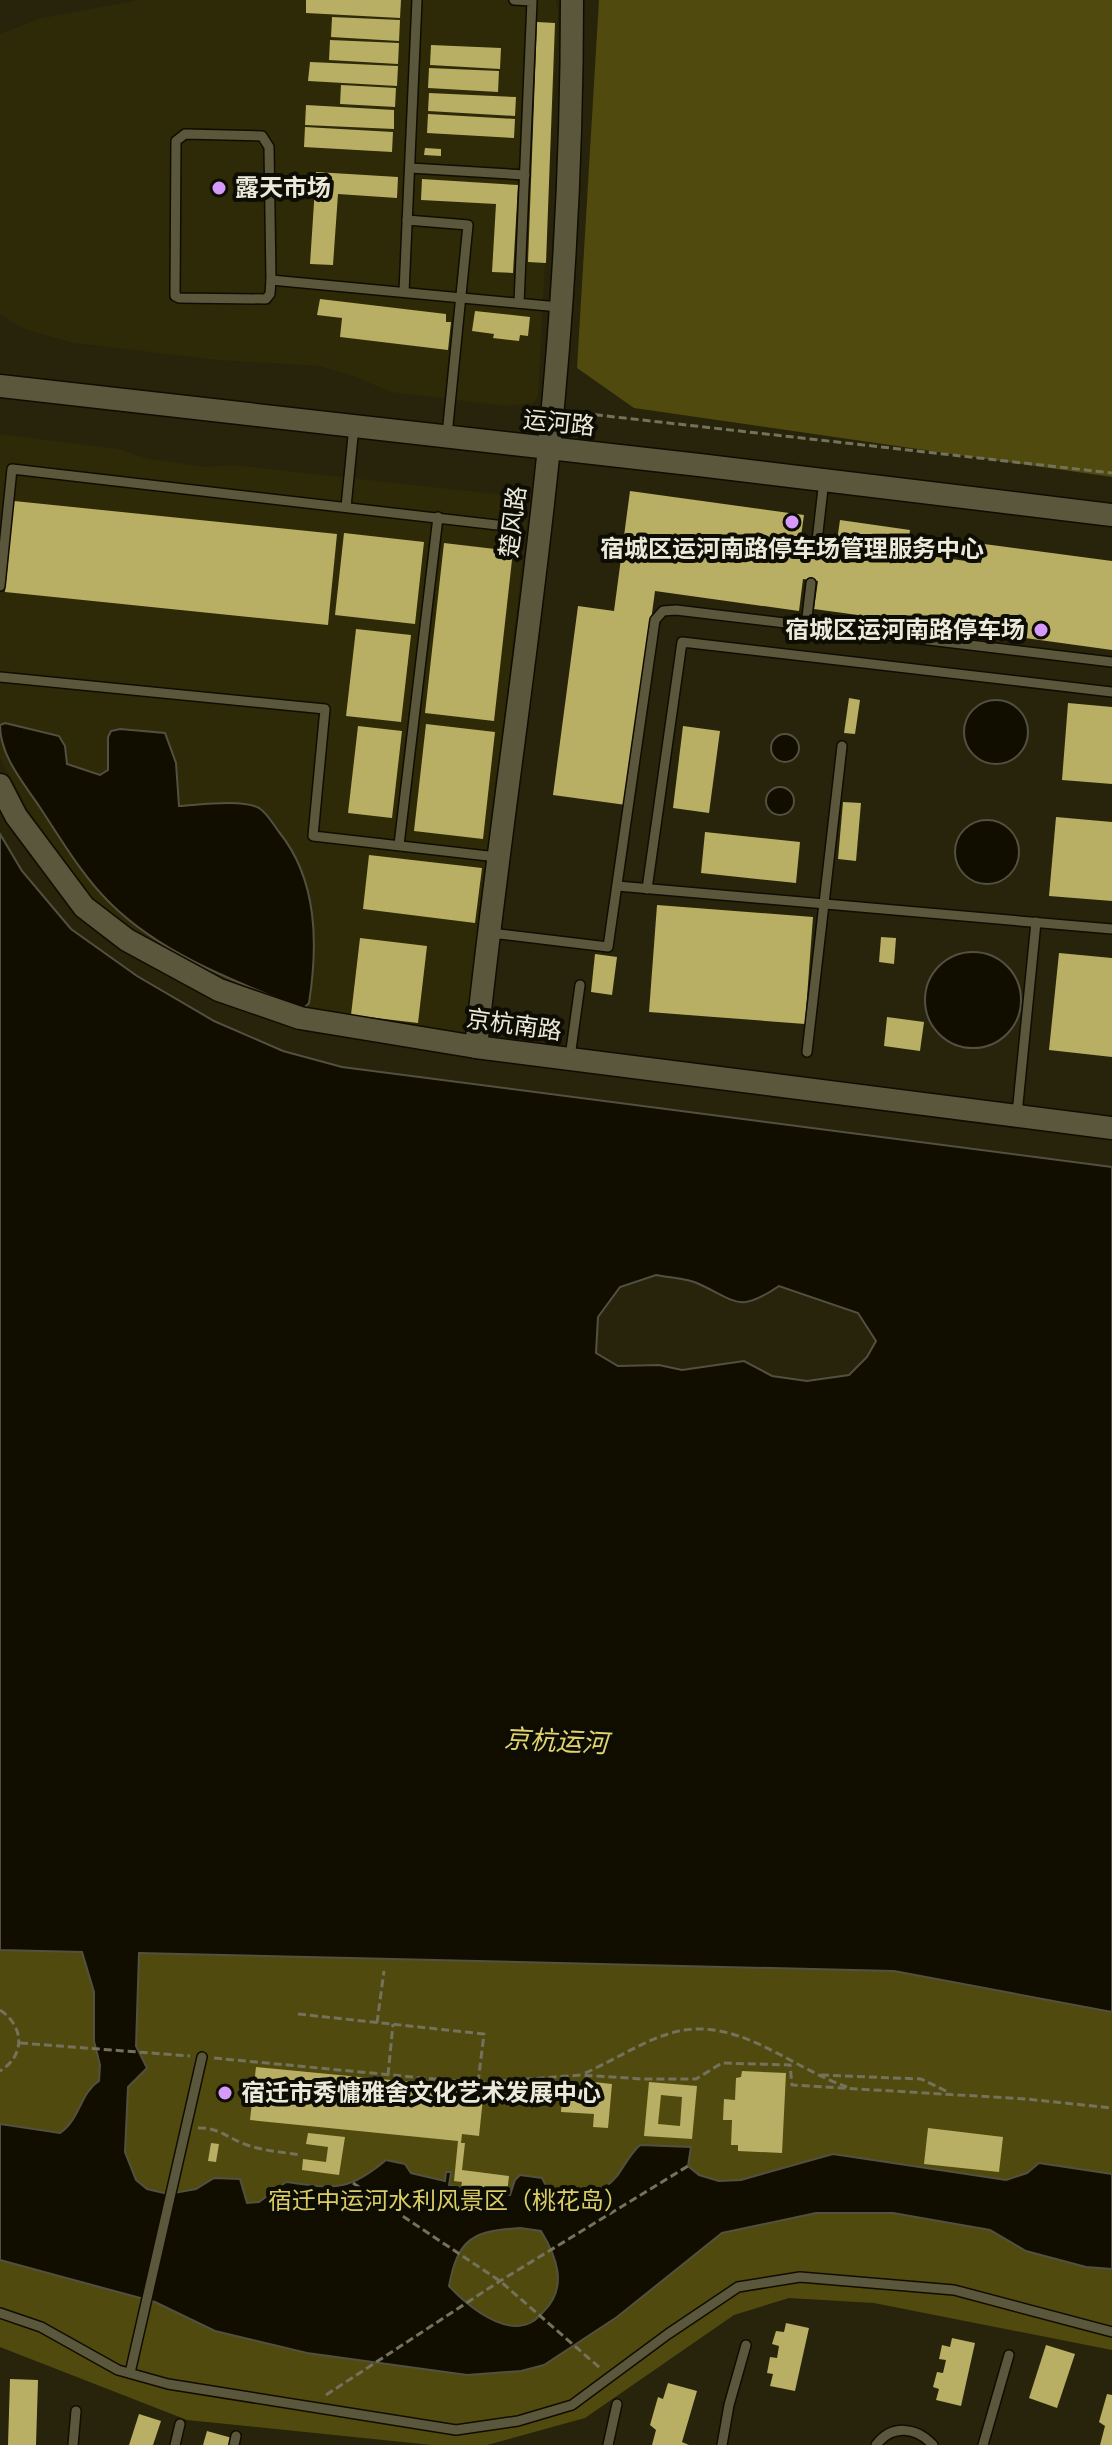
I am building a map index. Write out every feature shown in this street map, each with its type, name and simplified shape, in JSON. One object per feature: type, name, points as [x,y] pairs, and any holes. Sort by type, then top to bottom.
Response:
[{"type":"street","name":"楚风路","points":[[476,1047],[549,448],[572,105],[572,0]]},
{"type":"street","name":"运河路","points":[[0,386],[1112,515]]},
{"type":"street","name":"京杭南路","points":[[0,785],[16,816],[84,907],[127,940],[219,990],[300,1018],[476,1047],[1112,1128]]},
{"type":"lane","points":[[404,292],[417,0]]},
{"type":"lane","points":[[514,0],[532,1],[519,303]]},
{"type":"lane","points":[[180,136],[259,136],[267,140],[271,280],[270,294],[263,300],[175,296],[176,141],[180,136]]},
{"type":"lane","points":[[410,168],[525,175]]},
{"type":"lane","points":[[407,220],[468,225],[447,436]]},
{"type":"lane","points":[[271,280],[560,307]]},
{"type":"lane","points":[[346,507],[354,426]]},
{"type":"lane","points":[[0,586],[12,469],[514,527]]},
{"type":"lane","points":[[817,541],[824,480]]},
{"type":"lane","points":[[399,845],[438,517]]},
{"type":"lane","points":[[806,626],[811,583]]},
{"type":"lane","points":[[488,932],[608,947],[655,620],[663,611],[676,610],[1112,662]]},
{"type":"lane","points":[[647,889],[682,642],[1112,692]]},
{"type":"lane","points":[[0,677],[325,709],[313,836],[497,857]]},
{"type":"lane","points":[[807,1052],[842,746]]},
{"type":"lane","points":[[617,886],[1112,929]]},
{"type":"lane","points":[[1017,1115],[1036,922]]},
{"type":"lane","points":[[570,1059],[580,985]]},
{"type":"lane","points":[[130,2373],[202,2057]]},
{"type":"lane","points":[[0,2313],[41,2327],[118,2370],[168,2384],[456,2430],[518,2421],[572,2405],[738,2287],[800,2277],[954,2290],[1112,2332]]},
{"type":"lane","points":[[722,2445],[729,2405],[746,2345]]},
{"type":"lane","points":[[983,2445],[1009,2355]]},
{"type":"lane","points":[[608,2445],[617,2404]]},
{"type":"lane","points":[[73,2445],[76,2411]]},
{"type":"lane","points":[[175,2445],[180,2424]]},
{"type":"lane","points":[[876,2445],[890,2432],[902,2430],[924,2436],[933,2445]]},
{"type":"path","points":[[552,410],[1112,473]]},
{"type":"path","points":[[377,2023],[384,1971]]},
{"type":"path","points":[[0,2010],[16,2025],[20,2043],[15,2057],[0,2071]]},
{"type":"path","points":[[298,2014],[484,2034],[478,2083]]},
{"type":"path","points":[[388,2075],[393,2024]]},
{"type":"path","points":[[581,2075],[656,2038],[699,2027],[747,2039],[852,2089]]},
{"type":"path","points":[[20,2043],[478,2083],[581,2075],[696,2079],[722,2063],[790,2065],[792,2085],[952,2094],[1112,2108]]},
{"type":"path","points":[[818,2074],[921,2079],[952,2094]]},
{"type":"path","points":[[186,2129],[208,2128],[247,2145],[300,2155]]},
{"type":"path","points":[[308,2406],[500,2281],[688,2166]]},
{"type":"path","points":[[353,2183],[500,2281],[612,2378]]},
{"type":"shaded area","points":[[139,0],[556,0],[558,12],[538,395],[533,403],[506,406],[391,392],[320,366],[218,360],[74,343],[24,329],[0,314],[0,34],[42,18]]},
{"type":"shaded area","points":[[0,434],[118,449],[149,459],[206,467],[233,465],[504,495],[521,504],[527,522],[467,1039],[334,1019],[261,998],[165,952],[93,900],[30,813],[0,758]]},
{"type":"green space","points":[[599,0],[1112,0],[1112,477],[634,408],[577,368]]},
{"type":"green space","name":"宿迁中运河水利风景区（桃花岛）","points":[[0,1941],[894,1971],[1112,2008],[1112,2350],[874,2303],[789,2298],[734,2315],[585,2418],[487,2445],[432,2445],[187,2420],[0,2347]]},
{"type":"water","points":[[990,700],[1002,700],[1019,709],[1026,720],[1026,744],[1019,755],[1002,764],[990,764],[978,759],[969,750],[964,738],[964,726],[969,714],[978,705]]},
{"type":"water","points":[[5,723],[59,736],[65,746],[67,764],[100,775],[108,770],[108,737],[111,731],[165,733],[176,763],[179,806],[231,803],[252,805],[262,810],[292,851],[308,892],[314,936],[309,1003],[303,1009],[202,966],[154,938],[111,904],[81,869],[13,767],[1,736],[0,725]]},
{"type":"water","points":[[785,734],[795,738],[799,748],[795,758],[785,762],[775,758],[771,748],[775,738]]},
{"type":"water","points":[[780,787],[790,791],[794,801],[790,811],[780,815],[770,811],[766,801],[770,791]]},
{"type":"water","points":[[981,820],[993,820],[1010,829],[1017,840],[1017,864],[1010,875],[993,884],[981,884],[969,879],[960,870],[955,858],[955,846],[960,834],[969,825]]},
{"type":"water","name":"京杭运河","points":[[0,834],[22,871],[71,929],[137,976],[214,1021],[283,1051],[342,1067],[1112,1167],[1112,2012],[894,1971],[139,1953],[136,2046],[147,2068],[128,2087],[125,2152],[136,2180],[147,2189],[168,2194],[196,2189],[214,2178],[240,2179],[247,2203],[259,2202],[286,2182],[328,2186],[350,2183],[386,2160],[405,2164],[411,2173],[445,2181],[446,2172],[451,2172],[449,2185],[458,2187],[459,2193],[510,2195],[520,2175],[542,2178],[551,2196],[578,2195],[595,2192],[611,2183],[640,2145],[691,2147],[688,2166],[699,2175],[719,2181],[741,2180],[833,2154],[1006,2180],[1027,2173],[1039,2163],[1112,2174],[1112,2269],[1086,2267],[1026,2251],[990,2230],[893,2213],[816,2213],[722,2233],[617,2317],[544,2365],[521,2371],[467,2375],[307,2353],[215,2331],[155,2302],[0,2260],[0,2124],[60,2133],[99,2081],[100,2065],[94,2041],[94,1992],[82,1952],[0,1950]],"holes":[[[656,1275],[694,1282],[739,1302],[755,1300],[779,1286],[858,1313],[876,1341],[867,1357],[849,1375],[807,1381],[772,1376],[744,1361],[682,1370],[659,1365],[618,1366],[596,1353],[598,1317],[620,1287]],[[520,2228],[541,2231],[552,2251],[558,2282],[556,2292],[544,2311],[532,2322],[518,2326],[489,2318],[449,2286],[457,2257],[470,2240],[490,2232]]]},
{"type":"water","points":[[973,952],[991,956],[1007,966],[1017,982],[1021,1000],[1017,1018],[1007,1034],[991,1044],[973,1048],[955,1044],[939,1034],[929,1018],[925,1000],[929,982],[939,966],[955,956]]},
{"type":"building","points":[[306,0],[401,0],[400,18],[306,13]]},
{"type":"building","points":[[332,17],[400,20],[399,41],[331,37]]},
{"type":"building","points":[[537,22],[555,23],[546,263],[528,262]]},
{"type":"building","points":[[330,40],[399,43],[398,64],[329,60]]},
{"type":"building","points":[[431,45],[501,48],[500,69],[430,65]]},
{"type":"building","points":[[310,62],[398,66],[397,86],[308,81]]},
{"type":"building","points":[[429,68],[499,71],[498,92],[428,88]]},
{"type":"building","points":[[341,85],[396,88],[395,107],[340,104]]},
{"type":"building","points":[[429,93],[516,97],[515,116],[428,111]]},
{"type":"building","points":[[306,105],[394,110],[394,129],[305,125]]},
{"type":"building","points":[[428,114],[515,119],[514,138],[427,133]]},
{"type":"building","points":[[305,127],[393,132],[392,152],[304,147]]},
{"type":"building","points":[[425,148],[441,149],[441,156],[424,155]]},
{"type":"building","points":[[316,172],[398,177],[397,198],[338,194],[333,265],[310,264]]},
{"type":"building","points":[[422,179],[518,185],[513,273],[492,272],[496,204],[421,200]]},
{"type":"building","points":[[320,299],[446,314],[446,322],[451,322],[448,350],[340,337],[342,318],[317,315]]},
{"type":"building","points":[[475,311],[530,317],[528,336],[520,335],[519,341],[493,338],[494,334],[472,331]]},
{"type":"building","name":"宿城区运河南路停车场","points":[[630,491],[804,515],[800,543],[836,548],[840,520],[910,530],[907,553],[981,563],[984,544],[1112,561],[1112,650],[814,609],[818,581],[803,579],[799,611],[655,591],[626,805],[553,795],[578,606],[614,611]]},
{"type":"building","points":[[14,501],[337,534],[328,625],[5,592]]},
{"type":"building","points":[[344,533],[424,542],[415,624],[335,615]]},
{"type":"building","points":[[444,543],[513,551],[494,721],[425,713]]},
{"type":"building","points":[[356,629],[411,635],[401,722],[346,716]]},
{"type":"building","points":[[849,698],[860,700],[855,734],[844,733]]},
{"type":"building","points":[[1068,703],[1112,707],[1112,784],[1062,780]]},
{"type":"building","points":[[426,724],[495,732],[483,839],[414,831]]},
{"type":"building","points":[[358,726],[402,731],[392,818],[348,813]]},
{"type":"building","points":[[683,726],[720,731],[709,813],[673,808]]},
{"type":"building","points":[[843,802],[861,803],[856,861],[838,859]]},
{"type":"building","points":[[1056,817],[1112,822],[1112,901],[1049,896]]},
{"type":"building","points":[[705,832],[800,842],[796,883],[701,873]]},
{"type":"building","points":[[369,855],[482,868],[475,923],[363,909]]},
{"type":"building","points":[[657,905],[813,917],[805,1024],[649,1012]]},
{"type":"building","points":[[881,937],[896,938],[894,964],[879,962]]},
{"type":"building","points":[[360,938],[427,946],[418,1023],[351,1015]]},
{"type":"building","points":[[1059,953],[1112,958],[1112,1057],[1049,1050]]},
{"type":"building","points":[[595,954],[617,957],[612,995],[591,992]]},
{"type":"building","points":[[887,1017],[924,1022],[920,1051],[884,1046]]},
{"type":"building","points":[[256,2067],[484,2089],[479,2136],[462,2134],[461,2143],[465,2143],[462,2170],[509,2176],[507,2193],[461,2188],[462,2182],[454,2181],[458,2141],[250,2120]]},
{"type":"building","points":[[742,2071],[786,2073],[782,2153],[738,2151],[738,2145],[731,2145],[732,2120],[723,2120],[724,2099],[735,2100],[736,2078],[741,2077]]},
{"type":"building","points":[[594,2082],[612,2084],[608,2128],[593,2127],[594,2114],[561,2112],[562,2099],[593,2101]]},
{"type":"building","points":[[649,2082],[697,2086],[692,2139],[644,2136]],"holes":[[[661,2095],[682,2097],[680,2126],[658,2124]]]},
{"type":"building","points":[[928,2128],[1003,2137],[999,2172],[924,2164]]},
{"type":"building","points":[[308,2133],[345,2137],[339,2175],[302,2170],[303,2159],[326,2162],[328,2147],[306,2144]]},
{"type":"building","points":[[211,2143],[219,2144],[216,2162],[208,2161]]},
{"type":"building","points":[[786,2323],[809,2328],[795,2391],[770,2386],[773,2374],[767,2373],[770,2357],[777,2358],[779,2346],[772,2344],[776,2331],[784,2332]]},
{"type":"building","points":[[952,2338],[975,2343],[961,2406],[936,2400],[939,2389],[933,2387],[937,2372],[943,2373],[946,2360],[939,2359],[942,2345],[950,2347]]},
{"type":"building","points":[[1046,2345],[1075,2354],[1057,2408],[1029,2398]]},
{"type":"building","points":[[10,2379],[38,2380],[36,2445],[8,2445]]},
{"type":"building","points":[[668,2383],[697,2391],[682,2442],[689,2445],[652,2445],[656,2430],[650,2425],[658,2397],[663,2399]]},
{"type":"building","points":[[1107,2394],[1112,2395],[1112,2445],[1100,2445],[1105,2426],[1099,2422]]},
{"type":"building","points":[[139,2414],[161,2421],[153,2445],[129,2445]]},
{"type":"building","points":[[207,2431],[232,2438],[230,2445],[203,2445]]},
{"type":"place","name":"露天市场","points":[[219,188]]},
{"type":"place","name":"宿城区运河南路停车场管理服务中心","points":[[792,522]]},
{"type":"place","name":"宿城区运河南路停车场","points":[[1041,630]]},
{"type":"place","name":"宿迁市秀慵雅舍文化艺术发展中心","points":[[225,2093]]}]
